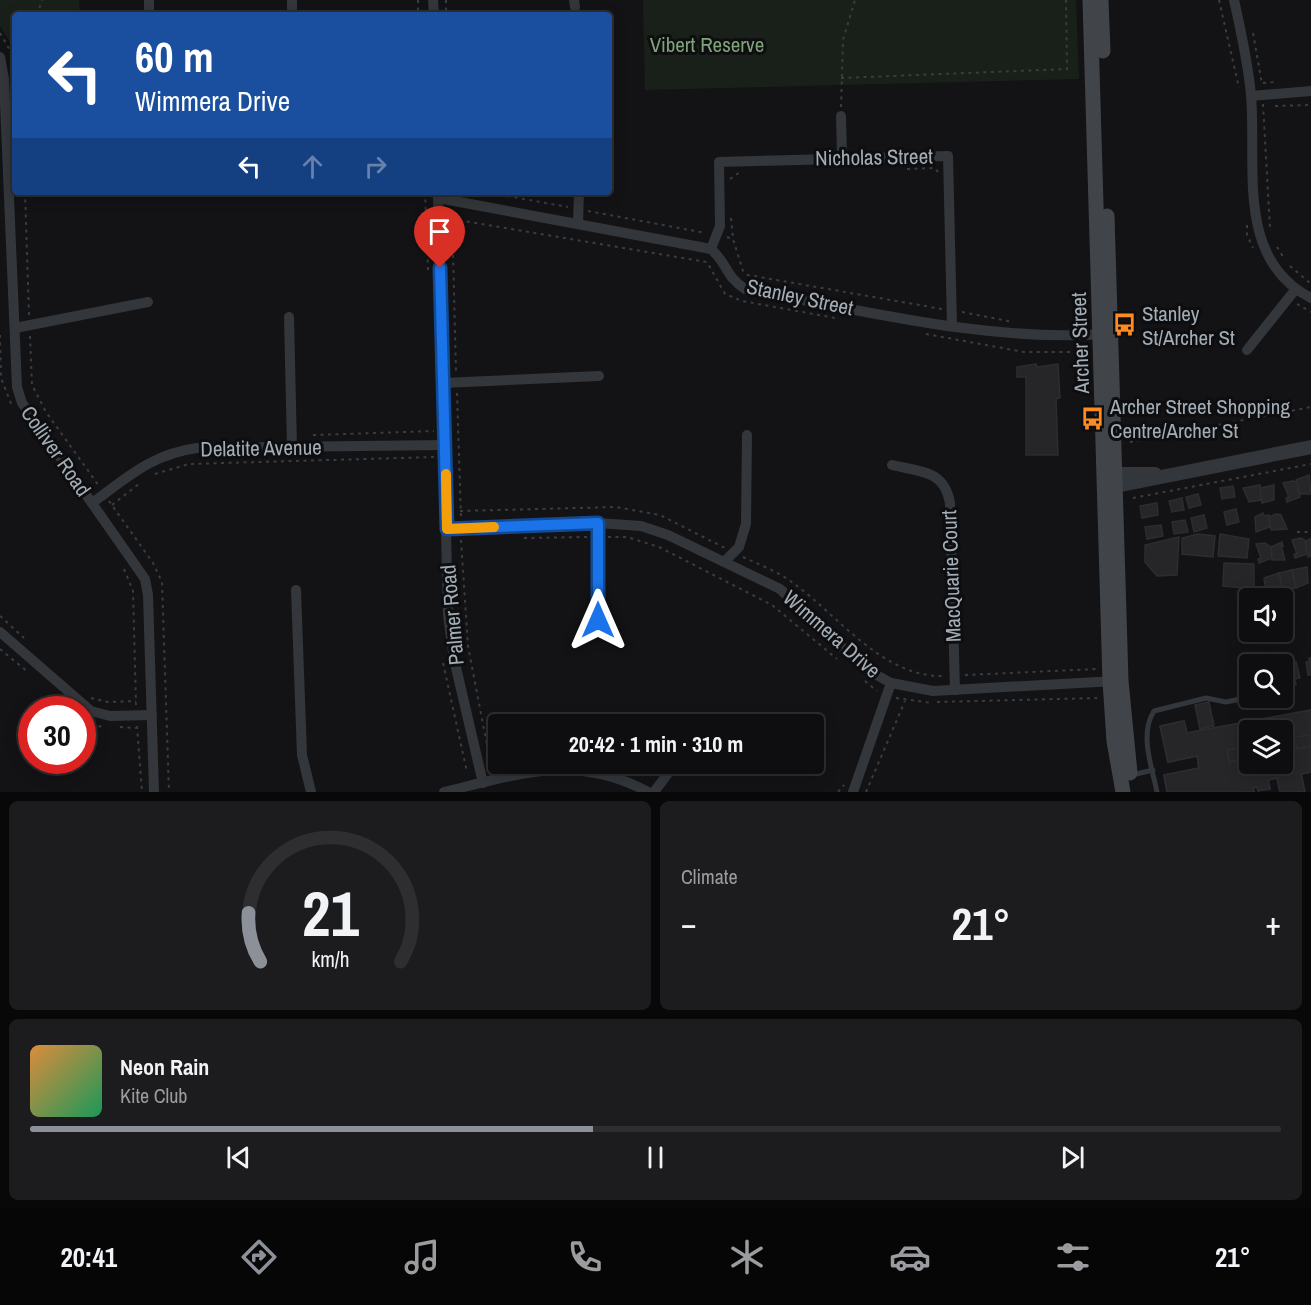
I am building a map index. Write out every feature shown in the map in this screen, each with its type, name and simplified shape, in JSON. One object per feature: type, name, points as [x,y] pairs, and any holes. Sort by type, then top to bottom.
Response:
[{"type":"main road","name":"Archer Street","points":[[1090,0],[1098,43]]},
{"type":"main road","name":"Archer Street","points":[[1101,0],[1098,43],[1100,148],[1115,681],[1122,758],[1133,792]]},
{"type":"main road","name":"Archer Street","points":[[1124,792],[1127,774]]},
{"type":"street","points":[[1234,0],[1257,96],[1256,222],[1262,245],[1275,268],[1295,290],[1311,298]]},
{"type":"street","name":"Colliver Road","points":[[0,57],[4,77],[17,387],[22,403],[145,579],[148,596],[154,792]]},
{"type":"street","points":[[1257,96],[1311,92]]},
{"type":"street","points":[[841,116],[842,157]]},
{"type":"street","name":"Nicholas Street","points":[[711,249],[720,226],[719,162],[948,156],[952,326]]},
{"type":"street","points":[[438,195],[452,201],[711,249]]},
{"type":"street","name":"Palmer Road","points":[[438,195],[446,445],[448,615],[454,659],[483,783]]},
{"type":"street","points":[[578,224],[579,195]]},
{"type":"street","name":"Stanley Street","points":[[711,249],[722,258],[732,281],[745,289],[952,326],[1031,336],[1106,334]]},
{"type":"street","points":[[0,270],[13,270]]},
{"type":"street","points":[[1247,350],[1295,290]]},
{"type":"street","points":[[15,328],[148,302]]},
{"type":"street","points":[[289,317],[292,448]]},
{"type":"street","points":[[443,383],[599,376]]},
{"type":"street","points":[[724,562],[739,547],[746,524],[747,435]]},
{"type":"street","name":"Delatite Avenue","points":[[92,502],[146,463],[172,452],[197,448],[446,445]]},
{"type":"street","points":[[1111,481],[1172,474],[1311,447]]},
{"type":"street","name":"MacQuarie Court","points":[[892,465],[933,475],[947,487],[950,503],[955,690]]},
{"type":"street","points":[[598,523],[598,620]]},
{"type":"street","name":"Wimmera Drive","points":[[447,529],[598,523],[641,526],[668,535],[780,589],[864,668],[891,683],[933,690],[955,690],[1115,681]]},
{"type":"street","points":[[296,590],[302,755],[311,792]]},
{"type":"street","points":[[0,632],[91,711],[110,716],[152,715]]},
{"type":"street","points":[[853,792],[891,683]]},
{"type":"street","points":[[444,792],[534,771],[571,768],[609,775],[648,792]]},
{"type":"street","points":[[654,792],[668,774]]},
{"type":"lane","points":[[1157,792],[1147,724],[1156,709],[1206,698],[1226,702],[1239,699]]},
{"type":"lane","points":[[1127,774],[1153,770]]},
{"type":"path","points":[[841,116],[840,78],[843,40],[855,0]]},
{"type":"path","points":[[840,78],[1067,69],[1066,0]]},
{"type":"path","points":[[1251,23],[1261,69],[1257,96],[1271,235]]},
{"type":"path","points":[[0,33],[12,54]]},
{"type":"path","points":[[1275,106],[1311,105]]},
{"type":"path","points":[[901,169],[935,168],[940,175]]},
{"type":"path","points":[[730,184],[730,177],[742,171]]},
{"type":"path","points":[[501,195],[733,239]]},
{"type":"path","points":[[452,201],[461,528],[468,646],[488,750]]},
{"type":"path","points":[[731,210],[733,239],[743,271],[748,275],[1018,323]]},
{"type":"path","points":[[1276,244],[1287,264],[1311,284]]},
{"type":"path","points":[[0,335],[1,378],[16,413]]},
{"type":"path","points":[[1130,442],[1311,407]]},
{"type":"path","points":[[152,475],[189,464],[435,457]]},
{"type":"path","points":[[1133,498],[1311,464]]},
{"type":"path","points":[[112,505],[147,477]]},
{"type":"path","points":[[1297,532],[1311,532]]},
{"type":"path","points":[[518,538],[627,537],[669,552],[772,605],[843,663]]},
{"type":"path","points":[[119,561],[133,591],[136,715],[142,792]]},
{"type":"path","points":[[0,616],[24,638]]},
{"type":"path","points":[[861,678],[878,692],[904,702],[1097,698]]},
{"type":"path","points":[[96,699],[108,702],[136,701]]},
{"type":"path","points":[[866,792],[904,702]]},
{"type":"green space","points":[[0,0],[79,0],[80,12],[12,12],[12,45],[0,26]]},
{"type":"green space","name":"Vibert Reserve","points":[[643,0],[1076,0],[1079,79],[645,90]]},
{"type":"building","points":[[1036,364],[1037,367],[1058,364],[1060,398],[1056,399],[1058,455],[1026,455],[1026,377],[1017,377],[1017,367]]},
{"type":"building","points":[[1309,475],[1311,494],[1300,494],[1296,480]]},
{"type":"building","points":[[1297,482],[1300,497],[1287,502],[1286,498],[1289,497],[1283,483]]},
{"type":"building","points":[[1260,485],[1261,500],[1249,502],[1243,488]]},
{"type":"building","points":[[1274,485],[1274,500],[1262,503],[1260,488]]},
{"type":"building","points":[[1233,486],[1235,497],[1222,499],[1220,488]]},
{"type":"building","points":[[1198,494],[1201,505],[1189,508],[1186,497]]},
{"type":"building","points":[[1182,498],[1184,510],[1172,512],[1169,501]]},
{"type":"building","points":[[1157,503],[1158,515],[1142,518],[1140,506]]},
{"type":"building","points":[[1236,509],[1239,522],[1227,525],[1224,512]]},
{"type":"building","points":[[1263,513],[1264,516],[1269,515],[1270,527],[1256,532],[1255,517]]},
{"type":"building","points":[[1276,514],[1281,515],[1287,529],[1271,530],[1269,517]]},
{"type":"building","points":[[1204,515],[1207,528],[1194,532],[1191,518]]},
{"type":"building","points":[[1185,520],[1188,532],[1174,534],[1172,522]]},
{"type":"building","points":[[1161,525],[1163,536],[1147,539],[1145,527]]},
{"type":"building","points":[[1198,534],[1215,536],[1213,557],[1182,554],[1182,538]]},
{"type":"building","points":[[1220,534],[1249,539],[1247,558],[1218,556]]},
{"type":"building","points":[[1179,537],[1177,575],[1157,576],[1145,562],[1145,545]]},
{"type":"building","points":[[1300,538],[1305,540],[1307,554],[1295,558],[1294,554],[1297,554],[1292,540]]},
{"type":"building","points":[[1311,539],[1311,556],[1308,557],[1306,542]]},
{"type":"building","points":[[1282,542],[1285,560],[1272,560],[1271,547]]},
{"type":"building","points":[[1265,543],[1271,547],[1272,558],[1259,563],[1258,559],[1261,558],[1256,544]]},
{"type":"building","points":[[1224,563],[1254,564],[1254,588],[1223,586]]},
{"type":"building","points":[[1307,567],[1308,583],[1296,588],[1292,570]]},
{"type":"building","points":[[1292,570],[1296,588],[1282,588],[1279,573]]},
{"type":"building","points":[[1279,573],[1282,588],[1265,588],[1264,578]]},
{"type":"building","points":[[1311,658],[1311,675],[1308,675],[1306,662],[1309,662]]},
{"type":"building","points":[[1296,662],[1300,678],[1295,679],[1296,685],[1293,686],[1293,663]]},
{"type":"building","points":[[1209,702],[1214,726],[1200,729],[1195,705]]},
{"type":"building","points":[[1311,710],[1311,735],[1293,738],[1293,720],[1257,720]]},
{"type":"building","points":[[1311,710],[1311,772],[1301,774],[1305,792],[1280,792],[1277,778],[1268,780],[1270,789],[1258,791],[1257,787],[1253,788],[1254,792],[1167,792],[1164,775],[1199,768],[1197,756],[1168,762],[1160,726],[1184,721],[1187,733],[1239,723],[1239,774],[1293,774],[1293,720],[1257,720]]},
{"type":"building","points":[[1184,721],[1187,733],[1239,723],[1239,748],[1227,750],[1229,762],[1239,760],[1239,774],[1293,774],[1293,745],[1296,744],[1297,749],[1311,746],[1311,772],[1301,774],[1305,792],[1280,792],[1277,778],[1268,780],[1270,789],[1258,791],[1257,787],[1253,788],[1254,792],[1167,792],[1164,775],[1199,768],[1197,756],[1168,762],[1160,726]]},
{"type":"building","points":[[1311,735],[1311,746],[1297,749],[1296,744],[1293,745],[1293,738]]},
{"type":"building","points":[[1239,748],[1239,760],[1229,762],[1227,750]]},
{"type":"slow traffic","points":[[446,474],[447,529],[494,527]]},
{"type":"place","name":"Stanley St/Archer St","points":[[1124,325]]},
{"type":"place","name":"Archer Street Shopping Centre/Archer St","points":[[1092,418]]},
{"type":"route","points":[[440,268],[447,529],[598,523],[598,620]]}]
